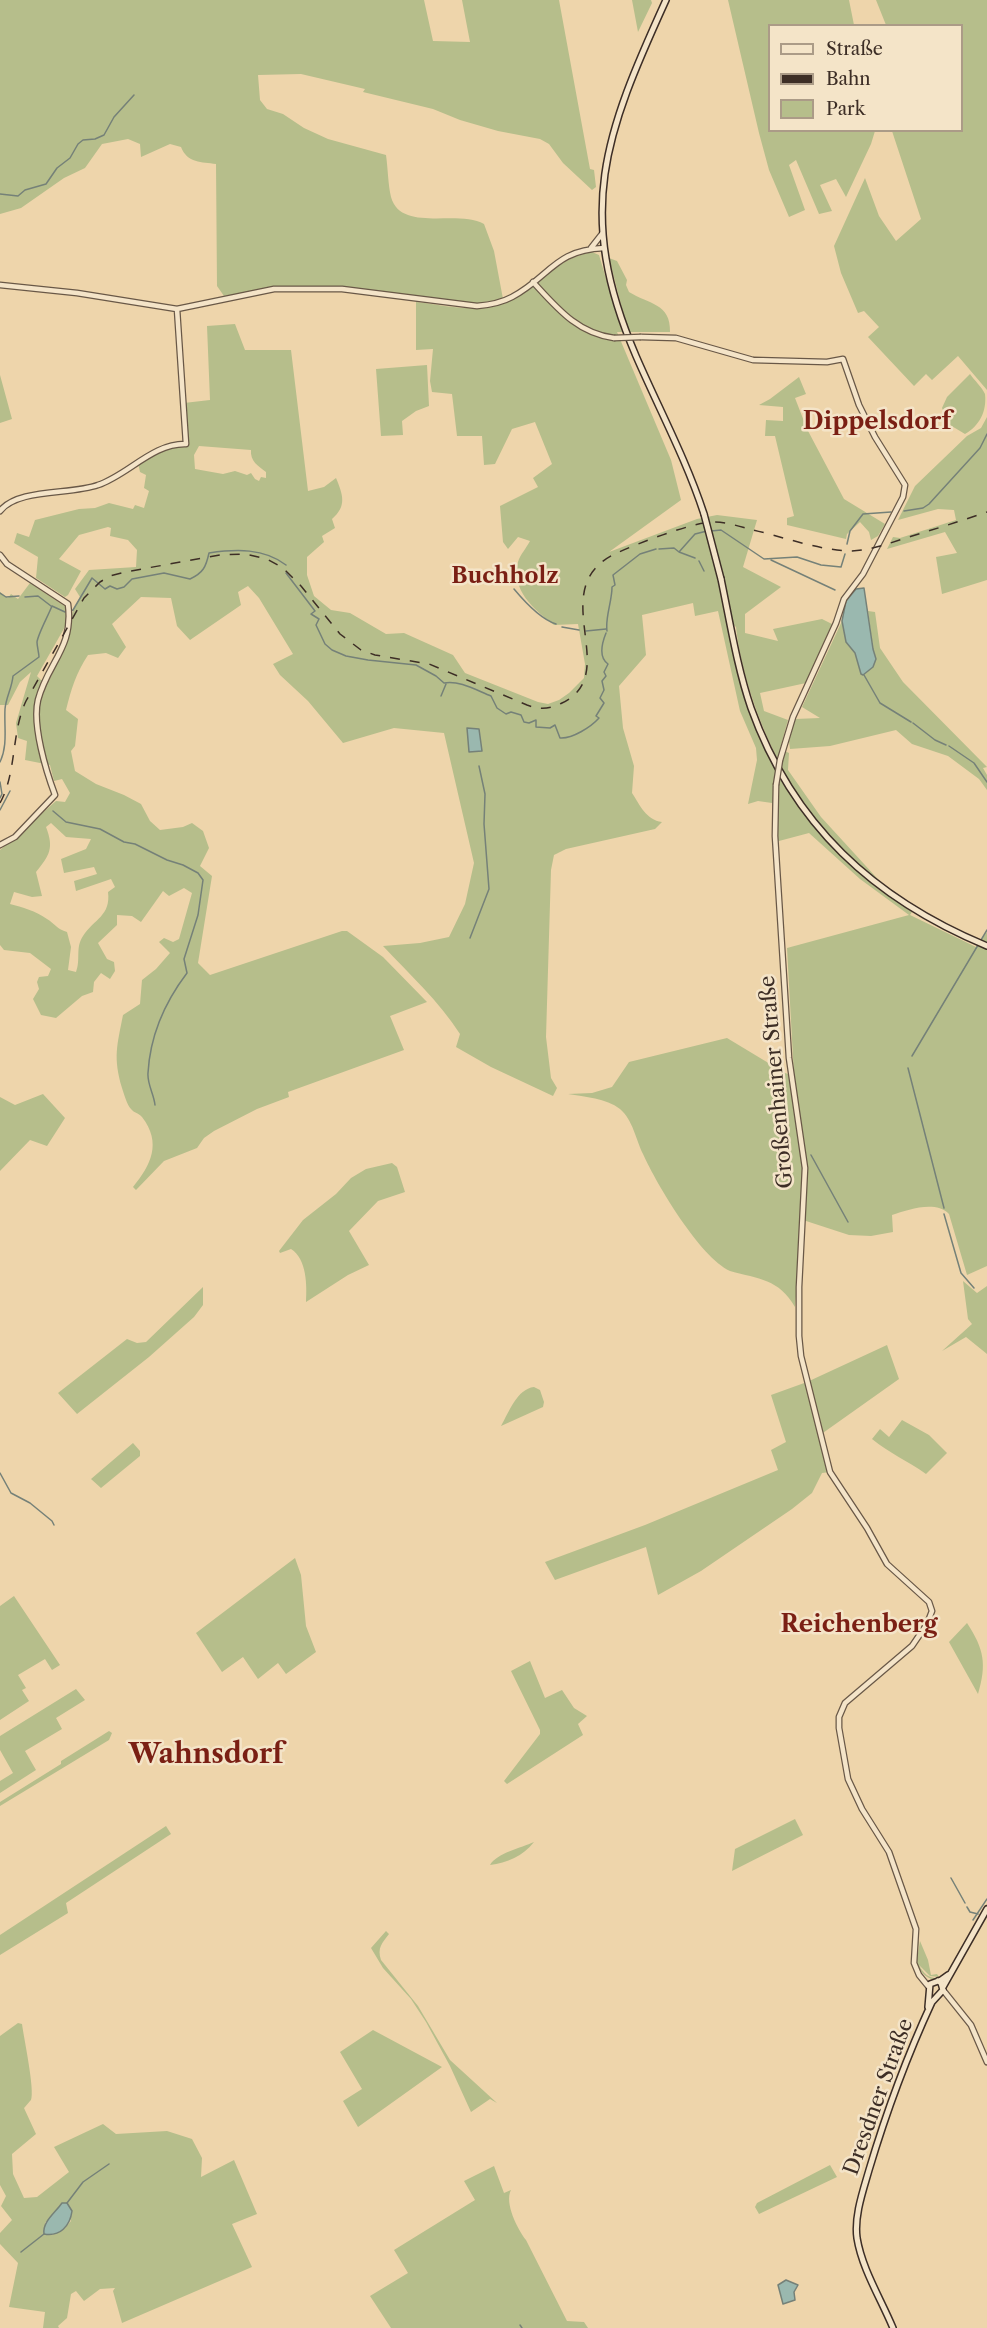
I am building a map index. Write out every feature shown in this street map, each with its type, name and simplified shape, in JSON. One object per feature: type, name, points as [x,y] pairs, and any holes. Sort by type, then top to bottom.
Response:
[{"type":"main road","points":[[666,0],[630,83],[611,138],[601,195],[602,234],[614,297],[626,333],[684,458],[704,514],[750,706],[771,756],[798,801],[834,847],[863,874],[906,906],[986,946]]},
{"type":"main road","name":"Dresdner Straße","points":[[926,2014],[941,1992],[987,1909]]},
{"type":"main road","name":"Dresdner Straße","points":[[933,1983],[952,1970]]},
{"type":"main road","points":[[933,1983],[941,1992]]},
{"type":"main road","points":[[933,1983],[930,1994],[941,1992]]},
{"type":"main road","name":"Dresdner Straße","points":[[893,2328],[861,2254],[857,2235],[857,2219],[888,2108],[926,2014],[930,1994]]},
{"type":"street","points":[[591,248],[602,234]]},
{"type":"street","points":[[0,285],[77,293],[177,309],[273,289],[342,289],[477,306],[503,302],[520,292],[555,263],[573,254],[591,248],[604,248]]},
{"type":"street","name":"Großenhainer Straße","points":[[533,282],[574,323],[593,333],[614,338],[676,338],[753,360],[826,362],[843,359],[859,405],[905,489],[863,574],[844,599],[836,623],[793,717],[780,760],[776,785],[776,836],[789,1058],[805,1168],[799,1287],[799,1336],[803,1364],[830,1472],[867,1528],[886,1564],[922,1595],[931,1606],[932,1611],[927,1624],[912,1646],[848,1698],[839,1717],[839,1728],[848,1779],[862,1809],[889,1852],[914,1923],[916,1969],[933,1983]]},
{"type":"street","points":[[0,511],[12,500],[97,485],[158,450],[176,443],[186,444],[177,309]]},
{"type":"street","points":[[0,555],[8,564],[68,604],[69,613],[68,636],[38,702],[39,738],[55,795],[15,837],[0,845]]},
{"type":"street","points":[[941,1992],[966,2019],[987,2062]]},
{"type":"green space","points":[[0,0],[424,0],[433,41],[470,42],[462,0],[559,0],[590,169],[594,170],[596,187],[592,190],[563,163],[549,144],[540,139],[498,131],[433,109],[363,92],[365,89],[301,74],[258,75],[260,100],[267,109],[283,114],[304,128],[328,139],[386,155],[391,197],[397,208],[406,214],[418,217],[473,220],[484,224],[494,251],[503,299],[475,304],[345,287],[278,288],[224,296],[217,286],[216,164],[191,159],[181,147],[170,144],[141,157],[140,144],[128,139],[102,144],[85,168],[64,178],[21,208],[0,214]]},
{"type":"green space","points":[[632,0],[651,0],[652,3],[638,32]]},
{"type":"green space","points":[[728,0],[849,0],[854,24],[768,24],[768,132],[875,132],[846,197],[836,179],[820,185],[832,211],[819,214],[796,160],[789,165],[805,210],[789,217],[769,170]]},
{"type":"green space","points":[[876,0],[987,0],[987,390],[958,356],[932,380],[926,374],[914,386],[868,337],[879,327],[864,311],[858,313],[841,273],[834,246],[865,178],[879,216],[896,241],[921,219],[892,132],[963,132],[963,24],[886,24]]},
{"type":"green space","points":[[592,252],[599,255],[622,332],[617,332],[671,460],[681,500],[609,552],[697,519],[717,515],[757,520],[743,567],[781,587],[745,614],[745,633],[778,641],[773,629],[822,619],[832,624],[806,683],[760,693],[764,711],[788,720],[780,749],[789,753],[788,770],[821,817],[886,888],[837,846],[818,824],[785,773],[770,744],[748,685],[736,627],[728,620],[744,691],[771,761],[807,818],[829,843],[853,867],[912,912],[910,915],[976,947],[987,932],[987,1266],[967,1275],[949,1214],[943,1210],[921,1207],[892,1215],[893,1232],[871,1236],[849,1235],[803,1220],[795,1307],[775,1285],[730,1271],[706,1251],[680,1219],[669,1201],[650,1167],[631,1124],[620,1109],[602,1100],[568,1094],[592,1093],[612,1087],[629,1062],[727,1038],[785,1073],[794,1076],[787,948],[909,915],[860,879],[809,833],[779,841],[773,837],[772,803],[758,801],[748,804],[757,760],[756,748],[740,711],[718,611],[695,616],[693,603],[642,615],[646,655],[619,686],[623,728],[634,766],[632,793],[648,815],[662,822],[655,829],[566,849],[554,855],[551,870],[546,1037],[551,1078],[557,1088],[553,1096],[491,1067],[456,1047],[460,1034],[452,1022],[383,946],[420,943],[449,937],[465,904],[474,863],[444,733],[394,728],[343,743],[308,701],[280,675],[273,664],[293,654],[259,598],[248,586],[238,592],[241,605],[190,640],[177,626],[171,598],[141,597],[112,624],[126,647],[118,658],[106,653],[88,655],[74,682],[66,710],[78,719],[75,746],[71,751],[75,771],[96,784],[141,804],[150,821],[160,830],[183,827],[192,823],[203,831],[209,848],[200,866],[212,876],[198,963],[210,975],[347,931],[383,957],[427,1002],[390,1016],[404,1050],[288,1092],[289,1097],[257,1109],[214,1131],[204,1138],[197,1148],[164,1161],[136,1190],[133,1187],[149,1162],[153,1145],[148,1127],[141,1116],[130,1107],[122,1088],[117,1059],[119,1035],[123,1015],[140,1004],[142,980],[170,953],[159,942],[164,938],[173,942],[179,939],[192,893],[184,888],[169,896],[163,891],[141,922],[132,916],[117,915],[117,925],[98,943],[107,959],[114,962],[115,971],[110,979],[101,973],[94,982],[93,992],[82,996],[56,1018],[41,1015],[33,999],[39,989],[37,982],[39,977],[48,976],[51,969],[30,953],[4,950],[0,945],[0,850],[56,801],[65,802],[70,793],[62,779],[54,781],[50,765],[25,760],[27,741],[18,738],[16,723],[31,672],[20,682],[8,705],[0,705],[0,592],[8,598],[11,594],[18,599],[30,583],[66,607],[66,625],[37,676],[41,680],[49,681],[67,641],[73,610],[80,597],[75,589],[89,570],[136,567],[137,550],[128,540],[110,536],[111,528],[108,527],[79,535],[59,559],[81,571],[65,597],[36,578],[38,557],[14,543],[17,533],[29,537],[35,520],[109,503],[133,509],[135,505],[144,508],[149,491],[144,488],[146,475],[140,472],[138,463],[157,451],[186,443],[184,403],[210,400],[207,326],[235,324],[245,350],[291,350],[308,491],[324,487],[336,478],[342,500],[340,509],[332,519],[335,528],[322,536],[324,542],[307,557],[307,575],[314,596],[331,610],[350,613],[386,634],[404,633],[453,655],[465,673],[538,702],[548,704],[559,700],[584,678],[585,664],[578,624],[554,625],[532,606],[521,590],[518,582],[518,562],[530,541],[518,537],[508,549],[503,542],[500,506],[538,487],[533,478],[552,464],[535,422],[512,429],[495,464],[484,465],[482,436],[457,436],[452,394],[432,392],[430,381],[433,349],[416,350],[416,302],[460,308],[482,308],[504,303],[526,291],[555,268],[578,256]],"holes":[[[199,446],[251,450],[253,460],[266,472],[266,478],[261,477],[259,481],[251,473],[247,475],[235,471],[223,474],[195,469],[194,455]],[[51,823],[66,837],[91,839],[86,849],[61,859],[64,873],[94,867],[97,874],[74,881],[76,891],[111,879],[115,887],[108,892],[107,907],[101,917],[87,930],[81,940],[76,972],[68,970],[71,947],[67,932],[38,914],[10,904],[14,892],[32,897],[42,896],[36,872],[45,861],[49,851],[50,840],[46,827]]]},
{"type":"green space","points":[[609,258],[617,261],[627,280],[626,285],[629,292],[657,306],[667,315],[670,332],[628,332]]},
{"type":"green space","points":[[427,365],[429,406],[416,411],[402,421],[403,435],[381,436],[376,369]]},
{"type":"green space","points":[[970,374],[984,391],[985,407],[981,418],[965,434],[950,425],[942,408],[947,397]]},
{"type":"green space","points":[[0,375],[12,419],[0,423]]},
{"type":"green space","points":[[799,377],[806,394],[795,398],[807,429],[844,499],[885,524],[878,536],[871,540],[869,532],[860,522],[847,534],[846,539],[787,525],[787,518],[794,516],[775,436],[765,436],[766,420],[783,421],[783,407],[759,405]]},
{"type":"green space","points":[[987,417],[987,580],[942,594],[936,557],[957,553],[945,532],[887,549],[893,537],[900,538],[956,520],[954,510],[938,509],[898,520],[915,486],[967,436],[981,428]]},
{"type":"green space","points":[[868,611],[875,612],[880,648],[903,682],[987,767],[983,768],[987,775],[987,790],[979,779],[948,756],[912,744],[896,730],[830,746],[790,749],[789,741],[795,719],[820,718],[802,707],[842,621],[846,642],[855,653],[861,674],[863,675],[873,667],[876,659]]},
{"type":"green space","points":[[43,1094],[65,1118],[47,1146],[30,1140],[0,1171],[0,1097],[15,1105]]},
{"type":"green space","points":[[392,1163],[397,1167],[405,1192],[378,1201],[349,1231],[369,1265],[348,1275],[306,1302],[306,1281],[300,1259],[291,1249],[280,1253],[279,1251],[303,1220],[336,1194],[351,1178],[366,1169]]},
{"type":"green space","points":[[963,1281],[977,1293],[987,1286],[987,1354],[966,1337],[942,1351],[972,1324],[968,1319]]},
{"type":"green space","points":[[203,1287],[203,1305],[194,1317],[149,1357],[77,1414],[58,1393],[127,1339],[137,1343],[146,1342]]},
{"type":"green space","points":[[887,1345],[899,1379],[820,1435],[830,1472],[822,1473],[812,1493],[792,1509],[701,1571],[658,1595],[646,1547],[555,1580],[545,1562],[645,1525],[778,1470],[771,1450],[786,1442],[771,1395],[807,1382]]},
{"type":"green space","points":[[534,1387],[540,1390],[544,1402],[543,1407],[501,1426],[518,1397]]},
{"type":"green space","points":[[902,1420],[929,1435],[947,1453],[926,1474],[872,1439],[880,1429],[889,1437]]},
{"type":"green space","points":[[133,1443],[140,1451],[140,1456],[101,1488],[91,1479]]},
{"type":"green space","points":[[295,1558],[301,1575],[306,1626],[316,1652],[286,1674],[278,1663],[258,1679],[243,1657],[222,1672],[196,1633]]},
{"type":"green space","points":[[14,1596],[60,1665],[52,1670],[45,1659],[18,1675],[26,1688],[22,1690],[29,1701],[0,1720],[0,1606]]},
{"type":"green space","points":[[967,1623],[977,1641],[982,1657],[983,1665],[978,1694],[949,1642]]},
{"type":"green space","points":[[530,1661],[545,1698],[562,1690],[574,1708],[587,1716],[578,1724],[583,1735],[507,1784],[504,1781],[540,1734],[511,1671]]},
{"type":"green space","points":[[76,1689],[85,1700],[56,1718],[62,1729],[25,1751],[36,1770],[0,1793],[0,1781],[13,1773],[0,1750],[0,1736]]},
{"type":"green space","points":[[109,1731],[112,1733],[109,1740],[0,1806],[0,1802]]},
{"type":"green space","points":[[795,1819],[803,1835],[732,1871],[735,1849]]},
{"type":"green space","points":[[166,1826],[171,1834],[66,1903],[68,1913],[0,1955],[0,1935]]},
{"type":"green space","points":[[534,1842],[514,1858],[490,1865],[498,1857]]},
{"type":"green space","points":[[386,1931],[389,1934],[380,1949],[381,1960],[418,2006],[450,2060],[497,2103],[490,2099],[471,2112],[426,2022],[411,1999],[383,1968],[371,1948]]},
{"type":"green space","points":[[919,1940],[917,1959],[920,1941],[931,1975],[937,1974],[939,1977],[930,1976],[919,1965],[925,1974],[933,1978],[940,1978],[938,1980],[925,1976],[918,1966],[916,1953]]},
{"type":"green space","points":[[18,2023],[22,2024],[32,2094],[31,2100],[24,2108],[36,2134],[12,2154],[13,2174],[24,2198],[37,2197],[69,2172],[54,2147],[103,2124],[116,2134],[167,2131],[192,2139],[202,2158],[201,2177],[234,2160],[257,2214],[232,2224],[252,2267],[122,2323],[113,2291],[115,2288],[100,2289],[84,2301],[76,2291],[71,2294],[67,2318],[58,2326],[59,2328],[43,2328],[45,2312],[9,2307],[18,2263],[0,2244],[0,2233],[12,2220],[1,2206],[6,2196],[0,2185],[0,2036]],"holes":[[[62,2203],[71,2221],[64,2229],[52,2235],[45,2223]]]},
{"type":"green space","points":[[373,2030],[442,2067],[358,2127],[343,2101],[362,2089],[340,2052]]},
{"type":"green space","points":[[830,2165],[837,2177],[759,2214],[755,2207],[757,2203]]},
{"type":"green space","points":[[494,2166],[504,2193],[511,2190],[509,2202],[516,2223],[567,2321],[584,2322],[588,2328],[391,2328],[370,2296],[408,2273],[394,2250],[475,2200],[464,2181]]},
{"type":"water","points":[[864,588],[876,659],[873,667],[863,675],[855,653],[846,642],[842,621],[846,601],[856,589]]},
{"type":"water","points":[[467,728],[479,729],[482,751],[469,752]]},
{"type":"water","points":[[62,2203],[67,2203],[72,2211],[69,2221],[59,2232],[44,2234],[47,2222]]},
{"type":"water","points":[[786,2280],[798,2285],[794,2292],[795,2300],[783,2304],[778,2285]]},
{"type":"waterway","points":[[0,194],[18,196],[25,190],[46,184],[57,168],[70,158],[78,144],[83,140],[95,139],[104,135],[114,117],[134,95]]},
{"type":"waterway","points":[[904,511],[923,508],[929,504],[980,448],[987,434]]},
{"type":"waterway","points":[[847,544],[850,531],[863,514],[891,512]]},
{"type":"waterway","points":[[711,531],[721,530],[764,559],[797,557],[821,565],[841,567],[845,554]]},
{"type":"waterway","points":[[659,549],[674,548],[679,552],[695,534],[707,531]]},
{"type":"waterway","points":[[607,631],[612,587],[615,585],[613,575],[640,554],[656,549]]},
{"type":"waterway","points":[[70,611],[73,610],[92,578],[105,589],[110,586],[117,589],[124,587],[132,579],[164,573],[190,579],[203,569],[209,553],[249,551],[268,555],[286,565]]},
{"type":"waterway","points":[[679,552],[695,558]]},
{"type":"waterway","points":[[771,560],[835,590]]},
{"type":"waterway","points":[[699,561],[704,571]]},
{"type":"waterway","points":[[286,573],[315,611],[311,614],[319,619],[316,625],[325,644],[332,650],[346,656],[368,660],[416,665],[444,683],[462,684],[491,696],[497,708],[506,714],[511,712],[521,715],[524,722],[529,723],[536,720],[536,727],[550,728],[555,725],[560,738],[581,732],[599,718],[596,716],[604,703],[600,698],[604,690],[602,681],[606,676],[604,672],[608,664],[602,654],[606,633]]},
{"type":"waterway","points":[[514,589],[538,614],[556,624]]},
{"type":"waterway","points":[[0,593],[6,597],[19,596]]},
{"type":"waterway","points":[[25,597],[38,596],[51,606]]},
{"type":"waterway","points":[[0,762],[5,743],[6,705],[13,676],[39,657],[38,639],[52,606],[65,612]]},
{"type":"waterway","points":[[562,627],[579,630]]},
{"type":"waterway","points":[[586,631],[606,629]]},
{"type":"waterway","points":[[864,675],[880,703],[911,722]]},
{"type":"waterway","points":[[441,696],[446,684]]},
{"type":"waterway","points":[[913,723],[935,740],[946,745]]},
{"type":"waterway","points":[[949,746],[974,763],[987,782]]},
{"type":"waterway","points":[[470,938],[489,889],[484,824],[485,794],[479,766]]},
{"type":"waterway","points":[[0,782],[2,794],[0,798]]},
{"type":"waterway","points":[[0,810],[10,791]]},
{"type":"waterway","points":[[53,811],[66,822],[100,829],[124,842],[135,844],[167,860],[183,865],[198,873],[203,880],[198,915],[184,959],[187,973],[160,1020],[149,1060],[148,1077],[155,1105]]},
{"type":"waterway","points":[[912,1056],[987,930]]},
{"type":"waterway","points":[[908,1068],[944,1208]]},
{"type":"waterway","points":[[811,1155],[848,1222]]},
{"type":"waterway","points":[[944,1214],[961,1273],[974,1288]]},
{"type":"waterway","points":[[0,1473],[11,1493],[30,1503],[54,1525]]},
{"type":"waterway","points":[[951,1878],[965,1903]]},
{"type":"waterway","points":[[973,1920],[987,1899]]},
{"type":"waterway","points":[[967,1907],[970,1912],[978,1914]]},
{"type":"waterway","points":[[67,2203],[83,2182],[109,2164]]},
{"type":"waterway","points":[[21,2252],[44,2234]]},
{"type":"railway","points":[[0,803],[9,778],[18,726],[26,701],[84,598],[100,582],[110,576],[220,555],[245,554],[267,559],[283,568],[301,586],[340,634],[361,650],[375,655],[429,664],[527,705],[545,708],[562,703],[579,689],[586,672],[587,651],[583,607],[586,586],[596,567],[619,552],[680,529],[714,522],[732,524],[827,549],[852,551],[888,544],[987,512]]},
{"type":"district","name":"Dippelsdorf","points":[[877,422]]},
{"type":"district","name":"Buchholz","points":[[505,577]]},
{"type":"district","name":"Reichenberg","points":[[859,1625]]},
{"type":"district","name":"Wahnsdorf","points":[[206,1755]]}]
